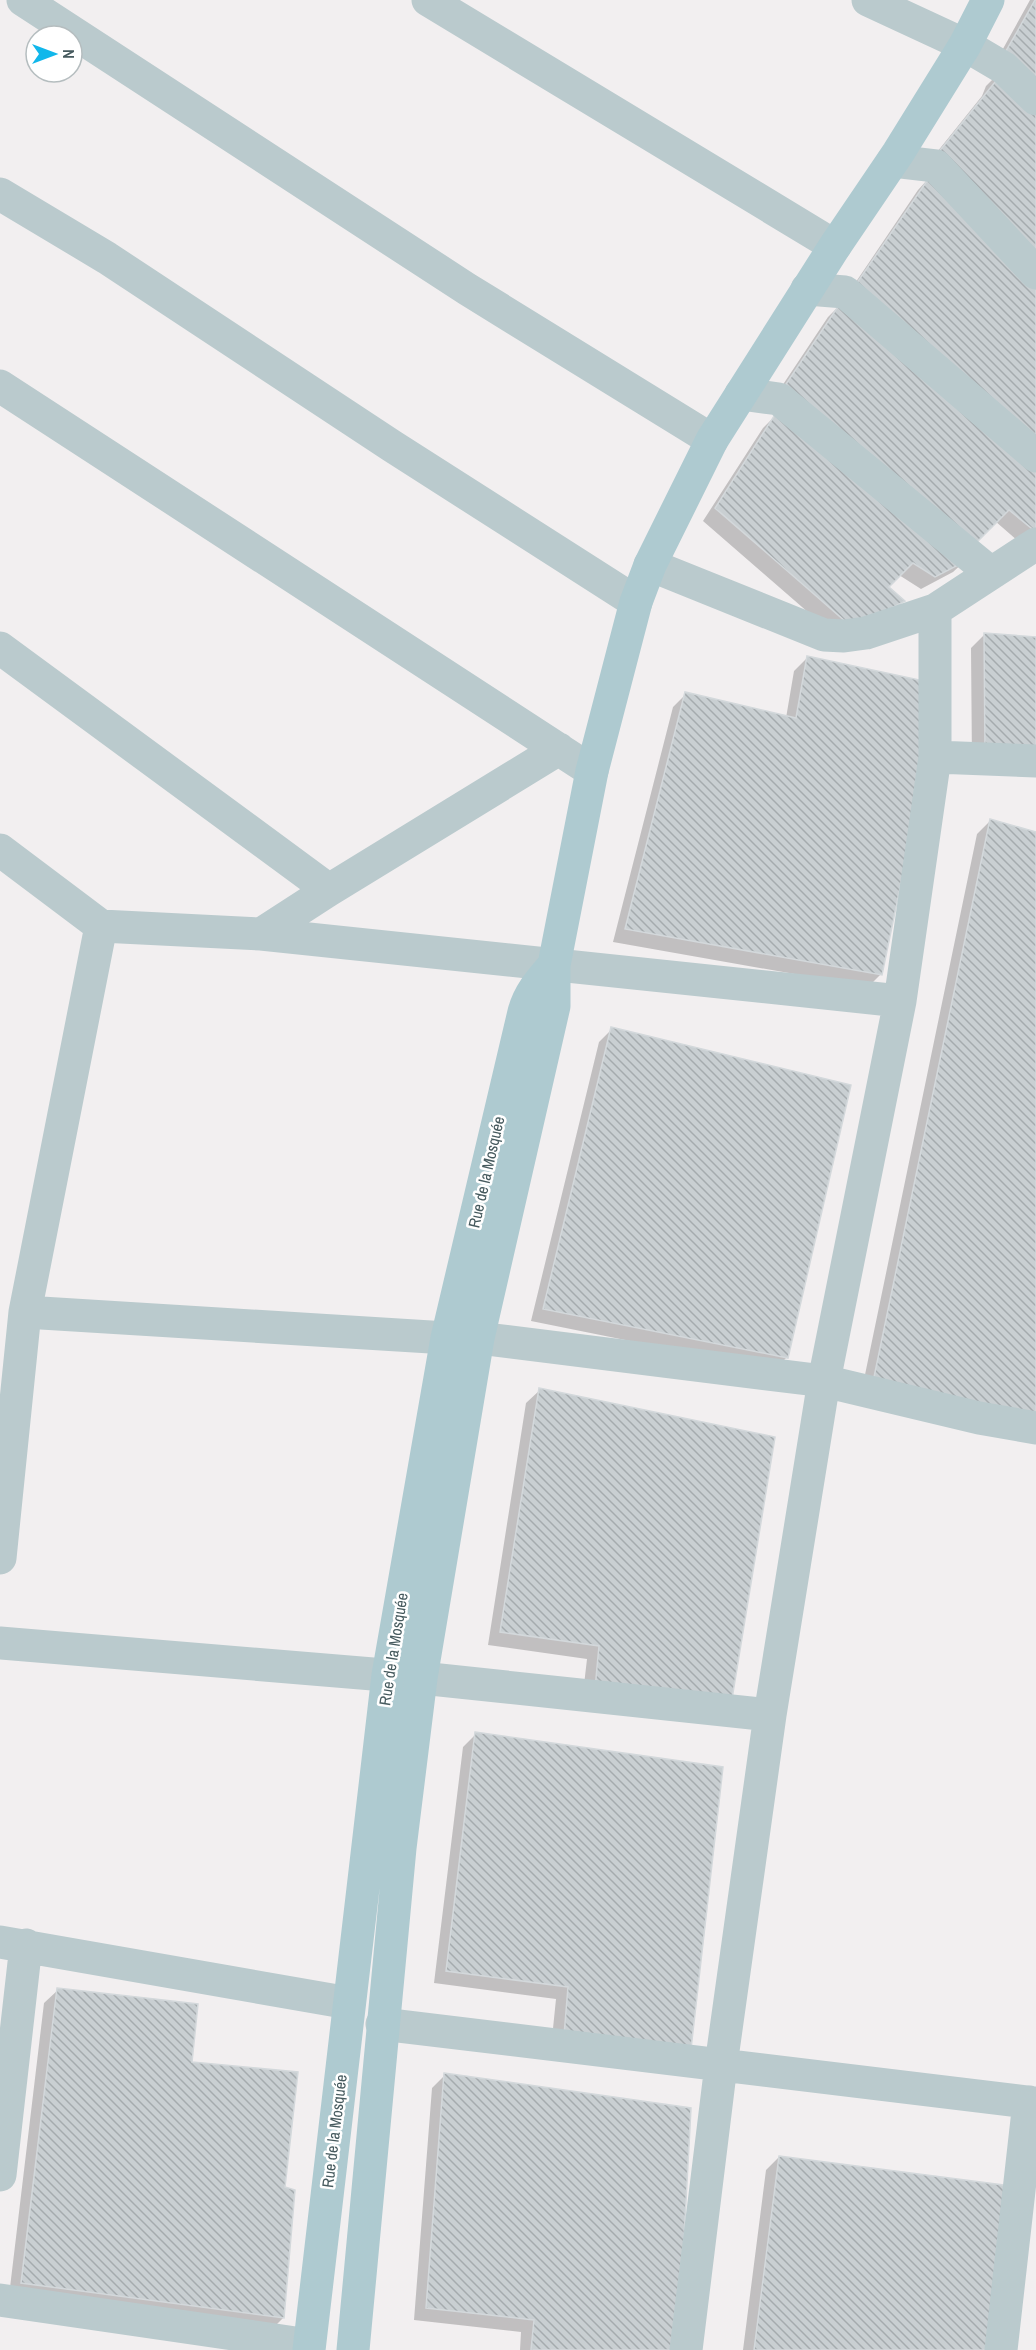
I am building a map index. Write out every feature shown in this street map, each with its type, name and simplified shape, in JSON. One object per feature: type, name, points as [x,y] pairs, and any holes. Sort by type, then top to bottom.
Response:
[{"type":"main road","points":[[554,965],[592,771],[636,602],[651,565],[712,440],[807,289],[893,161],[965,45],[988,0]]},
{"type":"main road","name":"Rue de la Mosquée","points":[[309,2347],[388,1676],[462,1338],[524,1012],[532,992],[554,965]]},
{"type":"main road","points":[[352,2350],[400,1848],[462,1338]]},
{"type":"street","points":[[22,0],[467,289],[712,440]]},
{"type":"street","points":[[428,0],[835,246]]},
{"type":"street","points":[[868,0],[965,45],[1004,68],[1036,99]]},
{"type":"street","points":[[893,161],[936,166],[1036,273]]},
{"type":"street","points":[[0,194],[107,258],[392,446],[636,602]]},
{"type":"street","points":[[807,289],[845,292],[1036,456]]},
{"type":"street","points":[[0,386],[592,771]]},
{"type":"street","points":[[741,394],[778,399],[991,573]]},
{"type":"street","points":[[651,565],[824,635],[844,636],[866,633],[935,610],[1036,544]]},
{"type":"street","points":[[686,2350],[721,2065],[770,1715],[824,1381],[900,1001],[935,757],[935,610]]},
{"type":"street","points":[[0,648],[329,890]]},
{"type":"street","points":[[261,934],[559,749]]},
{"type":"street","points":[[935,757],[1036,761]]},
{"type":"street","points":[[0,850],[101,926],[261,934],[900,1001]]},
{"type":"street","points":[[0,1558],[6,1428],[25,1312],[101,926]]},
{"type":"street","points":[[25,1312],[462,1338],[824,1381],[979,1418],[1036,1428]]},
{"type":"street","points":[[0,1643],[421,1678],[770,1715]]},
{"type":"street","points":[[0,2175],[13,1943],[192,1977],[349,2003]]},
{"type":"street","points":[[382,2024],[1033,2103],[1001,2350]]},
{"type":"street","points":[[0,2300],[309,2347]]},
{"type":"building","points":[[1036,0],[1036,82],[1006,51]]},
{"type":"building","points":[[995,82],[1036,110],[1036,262],[933,159]]},
{"type":"building","points":[[931,175],[1036,284],[1036,445],[854,287]]},
{"type":"building","points":[[841,302],[1036,463],[1036,532],[1009,510],[975,544],[780,393]]},
{"type":"building","points":[[776,413],[968,560],[935,577],[913,563],[889,587],[905,601],[853,628],[715,508]]},
{"type":"building","points":[[984,633],[1036,637],[1036,755],[985,752]]},
{"type":"building","points":[[807,656],[929,682],[919,796],[882,975],[625,929],[685,692],[796,718]]},
{"type":"building","points":[[990,819],[1036,832],[1036,1416],[873,1382]]},
{"type":"building","points":[[611,1027],[851,1085],[788,1358],[543,1309]]},
{"type":"building","points":[[539,1388],[775,1437],[731,1705],[595,1689],[599,1646],[500,1632]]},
{"type":"building","points":[[475,1732],[723,1767],[691,2049],[564,2036],[568,1987],[446,1971]]},
{"type":"building","points":[[57,1988],[198,2004],[192,2062],[298,2072],[285,2187],[295,2190],[284,2318],[21,2283]]},
{"type":"building","points":[[444,2073],[691,2108],[679,2331],[674,2350],[531,2350],[534,2320],[426,2308]]},
{"type":"building","points":[[779,2156],[1011,2186],[993,2350],[754,2350]]}]
